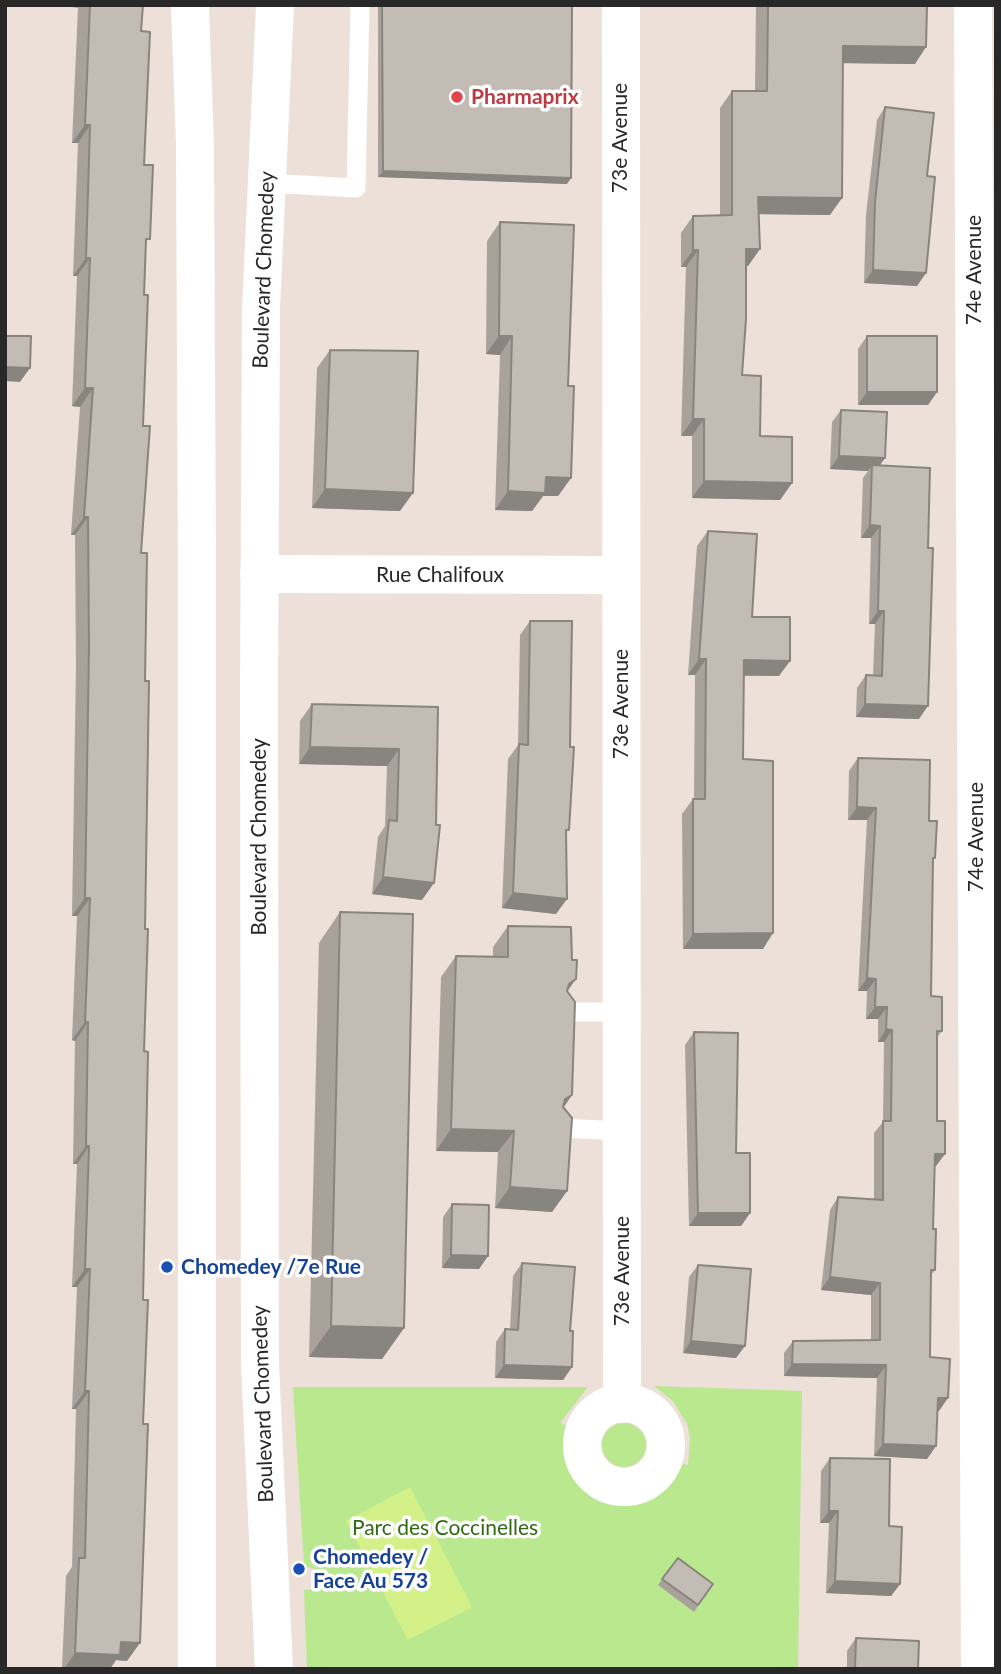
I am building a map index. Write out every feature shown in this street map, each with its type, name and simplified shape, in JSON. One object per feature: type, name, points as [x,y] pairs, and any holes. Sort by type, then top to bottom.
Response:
[{"type":"street","points":[[190,5],[195,146],[197,576],[197,1669]]},
{"type":"street","name":"Boulevard Chomedey","points":[[274,1669],[260,1364],[260,574],[261,309],[275,5]]},
{"type":"street","name":"73e Avenue","points":[[621,5],[622,1404]]},
{"type":"street","name":"74e Avenue","points":[[973,5],[980,1669]]},
{"type":"street","name":"Rue Chalifoux","points":[[260,574],[621,575]]},
{"type":"lane","points":[[266,183],[356,188],[360,5]]},
{"type":"lane","points":[[564,1013],[622,1012]]},
{"type":"lane","points":[[560,1128],[622,1131]]},
{"type":"green space","name":"Parc des Coccinelles","points":[[654,1386],[802,1391],[798,1669],[307,1669],[304,1590],[315,1589],[313,1568],[304,1567],[293,1387],[588,1387],[560,1423],[567,1426],[565,1460],[577,1483],[588,1493],[599,1501],[623,1506],[655,1498],[674,1481],[681,1463],[688,1465],[690,1438],[687,1424],[673,1401]]},
{"type":"green space","points":[[624,1423],[633,1424],[640,1429],[645,1436],[645,1454],[640,1461],[633,1466],[624,1467],[615,1466],[608,1461],[603,1454],[602,1445],[603,1436],[608,1429],[615,1424]]},
{"type":"green space","points":[[410,1487],[472,1607],[408,1640],[346,1521]]},
{"type":"building","points":[[90,5],[143,5],[141,31],[150,32],[144,165],[153,165],[150,239],[146,239],[144,295],[148,295],[143,426],[150,426],[141,553],[147,553],[145,681],[149,681],[145,929],[148,929],[144,1051],[148,1052],[143,1300],[148,1300],[143,1424],[148,1424],[140,1643],[121,1642],[120,1655],[75,1653],[79,1558],[85,1558],[89,1391],[85,1391],[90,1269],[85,1269],[89,1146],[86,1146],[88,1022],[85,1022],[90,898],[85,898],[89,648],[88,517],[84,517],[93,388],[85,388],[90,258],[86,258],[90,125],[85,125]]},
{"type":"building","points":[[382,5],[572,5],[571,178],[383,171]]},
{"type":"building","points":[[768,5],[927,5],[926,47],[843,46],[842,198],[758,197],[760,249],[746,249],[746,319],[742,375],[761,376],[760,436],[792,437],[792,483],[704,481],[704,419],[693,419],[698,250],[693,250],[693,216],[732,215],[732,91],[767,91]]},
{"type":"building","points":[[885,107],[934,113],[927,176],[935,177],[926,273],[873,270],[875,202]]},
{"type":"building","points":[[500,222],[574,225],[568,386],[574,386],[571,478],[546,477],[545,493],[508,491],[512,336],[499,336]]},
{"type":"building","points":[[5,336],[31,336],[30,368],[5,367]]},
{"type":"building","points":[[867,336],[937,336],[937,392],[867,392]]},
{"type":"building","points":[[330,350],[418,351],[413,493],[325,489]]},
{"type":"building","points":[[841,410],[887,412],[885,458],[839,456]]},
{"type":"building","points":[[872,465],[930,468],[928,548],[933,548],[928,706],[865,704],[866,675],[882,676],[884,611],[878,611],[880,526],[870,525]]},
{"type":"building","points":[[708,531],[757,534],[752,617],[790,617],[790,661],[744,660],[743,759],[773,761],[773,933],[693,934],[693,799],[705,799],[706,659],[699,659]]},
{"type":"building","points":[[530,621],[572,621],[570,747],[574,747],[569,830],[566,830],[567,899],[513,893],[519,744],[528,745]]},
{"type":"building","points":[[312,704],[438,707],[436,825],[440,825],[434,883],[383,877],[389,820],[397,821],[399,749],[310,747]]},
{"type":"building","points":[[858,758],[930,760],[929,821],[937,821],[933,858],[931,996],[942,997],[942,1031],[937,1031],[937,1121],[945,1121],[945,1154],[935,1154],[935,1270],[931,1270],[930,1357],[950,1359],[948,1398],[938,1398],[936,1446],[883,1444],[886,1365],[792,1364],[793,1341],[880,1340],[880,1283],[830,1277],[838,1197],[883,1200],[883,1121],[891,1121],[892,1030],[886,1029],[887,1007],[875,1007],[876,979],[867,978],[876,808],[857,807]]},
{"type":"building","points":[[340,912],[413,914],[404,1328],[331,1326]]},
{"type":"building","points":[[508,926],[571,927],[572,960],[577,960],[576,979],[569,984],[567,991],[575,1002],[572,1095],[565,1099],[563,1107],[572,1118],[567,1191],[510,1187],[514,1131],[451,1129],[456,956],[508,957]]},
{"type":"building","points":[[694,1032],[738,1033],[736,1153],[750,1153],[750,1213],[698,1213]]},
{"type":"building","points":[[452,1204],[489,1205],[488,1256],[451,1255]]},
{"type":"building","points":[[522,1263],[575,1267],[570,1331],[573,1331],[572,1367],[504,1365],[505,1329],[518,1330]]},
{"type":"building","points":[[698,1265],[751,1269],[745,1346],[691,1341]]},
{"type":"building","points":[[830,1458],[890,1459],[889,1526],[902,1527],[900,1584],[835,1581],[838,1511],[829,1511]]},
{"type":"building","points":[[678,1558],[713,1584],[698,1605],[662,1579]]},
{"type":"building","points":[[856,1638],[919,1641],[918,1669],[855,1669]]},
{"type":"place","name":"Pharmaprix","points":[[457,97]]},
{"type":"place","name":"Chomedey /7e Rue","points":[[167,1267]]},
{"type":"place","name":"Chomedey / Face Au 573","points":[[299,1569]]}]
